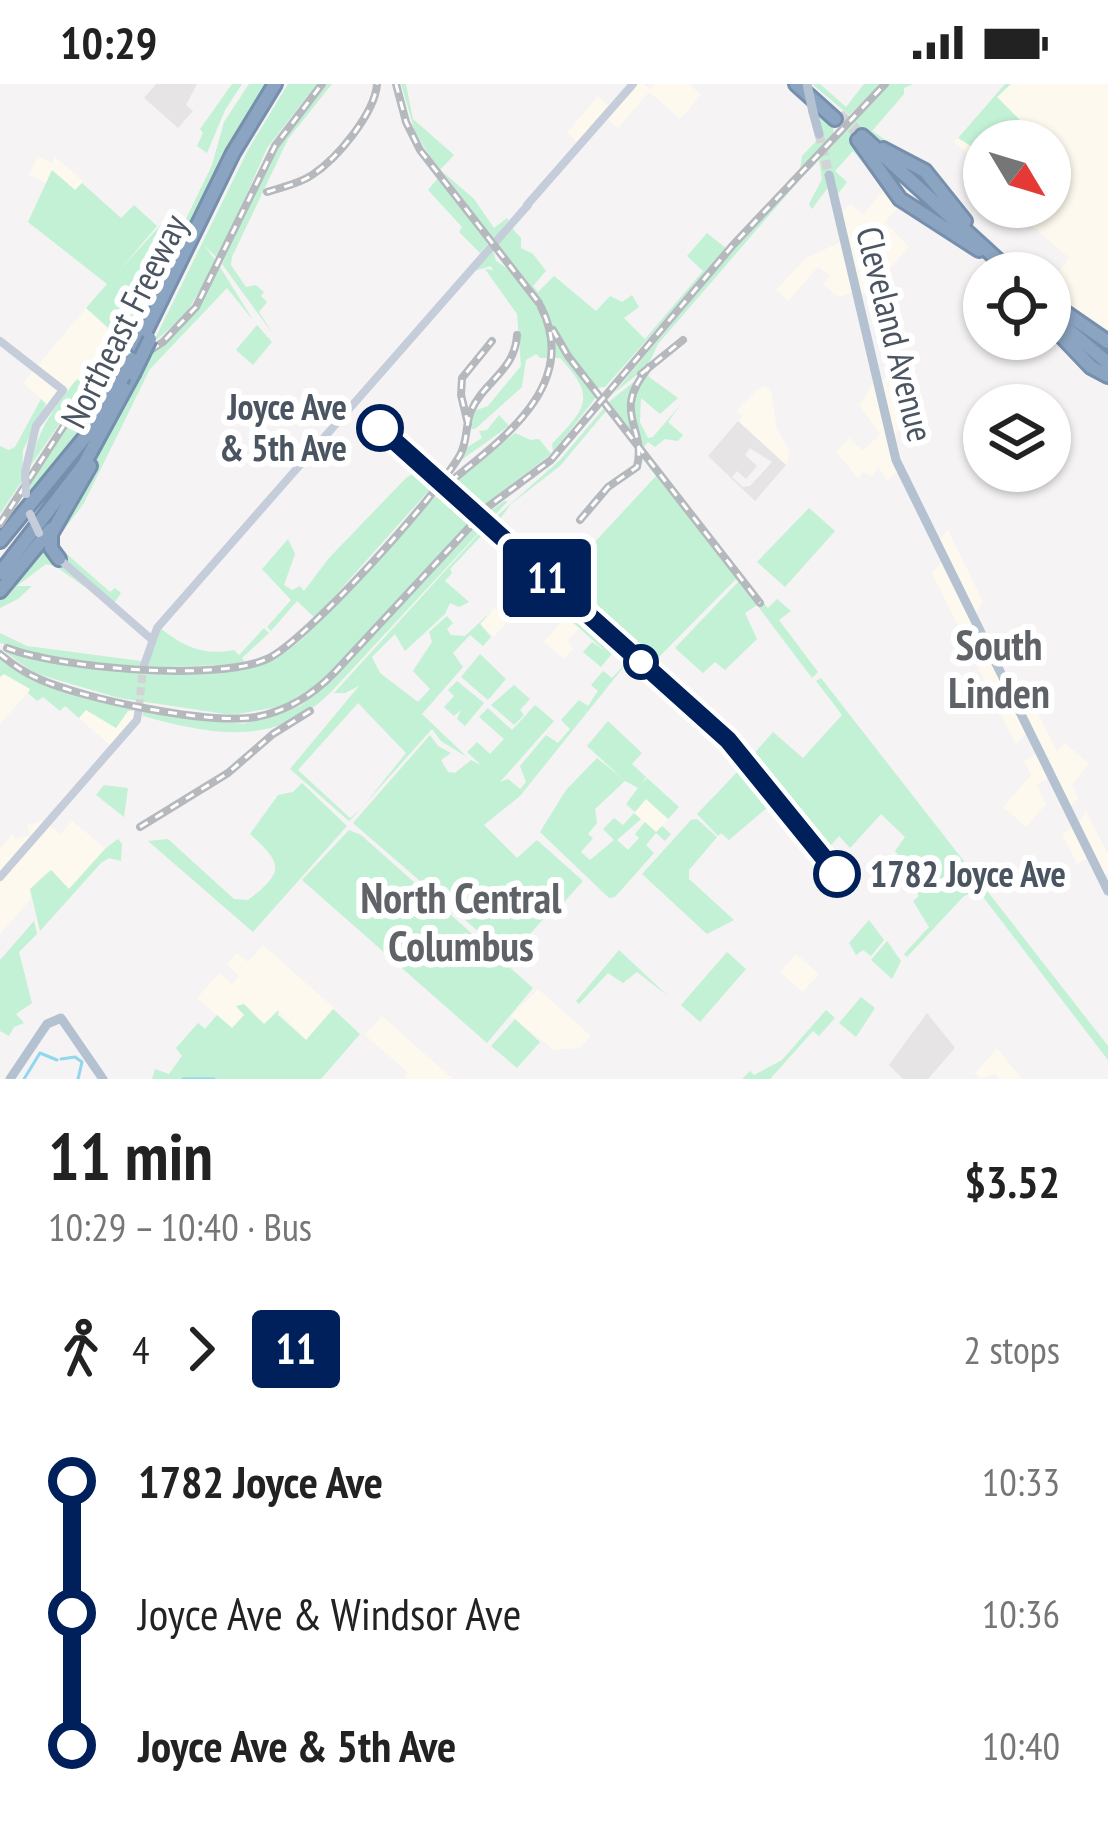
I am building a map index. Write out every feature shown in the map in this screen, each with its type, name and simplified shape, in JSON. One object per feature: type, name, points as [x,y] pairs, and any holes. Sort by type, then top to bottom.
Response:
[{"type":"highway","name":"Northeast Freeway","points":[[0,573],[75,477],[112,416],[249,124],[276,84]]},
{"type":"highway","name":"Northeast Freeway","points":[[144,343],[276,84]]},
{"type":"highway","points":[[796,84],[837,117],[806,84]]},
{"type":"highway","points":[[981,248],[900,199],[860,138],[925,171],[985,252]]},
{"type":"highway","points":[[1071,327],[1104,357],[1090,367],[1071,347]]},
{"type":"highway","name":"Northeast Freeway","points":[[0,561],[70,472],[127,378]]},
{"type":"highway","points":[[0,542],[127,378]]},
{"type":"highway","points":[[59,560],[50,539],[89,470],[112,416]]},
{"type":"highway","points":[[0,591],[63,514]]},
{"type":"main road","points":[[143,668],[150,638],[633,84]]},
{"type":"main road","points":[[806,84],[819,134]]},
{"type":"main road","name":"Cleveland Avenue","points":[[829,175],[896,460],[1108,890]]},
{"type":"main road","points":[[0,341],[63,390],[36,426],[25,472],[41,537],[59,560],[150,638]]},
{"type":"main road","points":[[0,877],[137,720],[139,707]]},
{"type":"main road","points":[[5,1077],[59,1014],[103,1079]]},
{"type":"shaded area","points":[[156,84],[197,84],[186,105],[193,111],[178,128],[144,98]]},
{"type":"shaded area","points":[[627,84],[644,84],[650,89],[655,84],[689,84],[701,95],[680,119],[649,92],[618,128],[605,117],[580,145],[567,133],[598,96],[611,108],[630,88]]},
{"type":"shaded area","points":[[1005,84],[1108,84],[1108,335],[1071,308],[1071,252],[1062,252],[1035,228],[1071,228],[1071,120],[973,120]]},
{"type":"shaded area","points":[[38,156],[52,163],[55,157],[83,181],[75,191],[51,171],[46,183],[29,175]]},
{"type":"shaded area","points":[[885,189],[900,205],[885,222],[909,247],[869,292],[838,297],[823,284],[830,276],[818,267],[788,301],[776,290],[805,259],[844,240],[839,216],[850,204],[863,214]]},
{"type":"shaded area","points":[[86,308],[124,345],[108,370],[87,387],[78,380],[53,409],[23,383]]},
{"type":"shaded area","points":[[890,372],[905,384],[895,396],[903,425],[892,438],[901,467],[887,482],[879,467],[871,477],[864,472],[858,478],[836,452],[849,438],[863,451],[880,434],[859,405],[877,379],[879,384]]},
{"type":"shaded area","points":[[765,386],[771,390],[777,429],[790,451],[786,465],[738,421],[742,416],[736,411]]},
{"type":"shaded area","points":[[738,421],[786,465],[755,501],[708,456]],"holes":[[[750,448],[772,462],[750,486],[743,487],[732,477],[737,471],[746,479],[757,466],[745,455]]]},
{"type":"shaded area","points":[[948,530],[983,602],[975,615],[980,625],[962,634],[932,573],[944,559],[936,543]]},
{"type":"shaded area","points":[[518,582],[531,594],[494,637],[480,624]]},
{"type":"shaded area","points":[[566,617],[579,628],[568,640],[573,649],[564,659],[544,642]]},
{"type":"shaded area","points":[[985,642],[1016,705],[1027,692],[1057,751],[1065,743],[1089,764],[1072,785],[1078,798],[1069,807],[1051,777],[1037,785],[1046,804],[1026,827],[1003,807],[1031,775],[1024,761],[1038,753],[1028,732],[1016,745],[972,656]]},
{"type":"shaded area","points":[[4,674],[31,689],[0,724],[0,677]]},
{"type":"shaded area","points":[[85,710],[116,728],[128,710],[143,716],[111,746],[79,718]]},
{"type":"shaded area","points":[[646,799],[668,819],[656,833],[634,813]]},
{"type":"shaded area","points":[[1086,811],[1108,854],[1108,873],[1101,877],[1091,856],[1077,864],[1062,834],[1076,826]]},
{"type":"shaded area","points":[[42,821],[60,834],[72,821],[105,848],[69,889],[52,870],[43,875],[30,889],[31,899],[0,934],[0,849],[13,834],[15,839],[30,835],[27,825]]},
{"type":"shaded area","points":[[263,945],[334,1008],[307,1041],[277,1010],[265,1024],[249,1008],[240,1006],[236,1008],[245,1015],[232,1028],[197,998],[219,973],[232,984],[239,976],[227,964],[237,953],[248,962]]},
{"type":"shaded area","points":[[796,954],[819,974],[803,992],[780,972]]},
{"type":"shaded area","points":[[538,989],[591,1036],[580,1048],[554,1050],[511,1016]]},
{"type":"shaded area","points":[[927,1013],[955,1048],[928,1079],[903,1079],[889,1065]]},
{"type":"shaded area","points":[[382,1016],[453,1079],[404,1079],[408,1073],[365,1035]]},
{"type":"shaded area","points":[[997,1048],[1022,1079],[999,1079],[995,1074],[980,1079],[975,1073]]},
{"type":"green space","points":[[232,84],[242,84],[207,153],[197,146],[203,133],[200,129]]},
{"type":"green space","points":[[249,84],[267,84],[125,363],[73,404],[29,468],[42,431],[68,390],[77,379],[87,387],[108,370],[124,345],[113,339],[142,300],[179,233],[188,229],[185,221],[212,165],[224,122]]},
{"type":"green space","points":[[288,84],[317,84],[267,148],[218,259],[204,245],[217,262],[185,315],[153,343],[248,150]]},
{"type":"green space","points":[[325,84],[332,84],[288,139],[232,257],[231,265],[246,287],[256,285],[264,292],[261,296],[267,302],[259,312],[273,334],[222,264],[274,153]]},
{"type":"green space","points":[[401,84],[406,84],[413,119],[454,155],[439,171],[415,132]]},
{"type":"green space","points":[[812,84],[820,84],[846,107],[864,84],[881,84],[849,115]]},
{"type":"green space","points":[[887,84],[913,84],[904,88],[872,131],[924,166],[864,133],[894,199],[853,151],[835,171],[847,182],[837,195],[829,186],[812,209],[809,204],[822,179],[819,160]]},
{"type":"green space","points":[[1005,84],[1011,84],[997,97],[1020,120],[974,120]]},
{"type":"green space","points":[[816,107],[833,124],[834,137],[800,171],[802,156],[822,135]]},
{"type":"green space","points":[[52,170],[75,190],[82,183],[121,218],[134,205],[157,226],[119,271],[167,218],[174,222],[139,294],[112,331],[86,308],[107,284],[28,222]]},
{"type":"green space","points":[[443,172],[474,199],[494,228],[509,220],[495,237],[512,228],[521,238],[521,248],[533,254],[546,271],[533,286],[538,292],[554,276],[596,311],[610,296],[622,302],[632,295],[639,307],[624,318],[645,339],[703,271],[687,256],[707,233],[727,249],[605,387],[597,388]]},
{"type":"green space","points":[[802,177],[658,344],[647,367],[614,393],[728,256]]},
{"type":"green space","points":[[438,178],[488,244],[480,253],[428,190]]},
{"type":"green space","points":[[493,250],[496,261],[527,290],[597,396],[553,452],[552,444],[583,403],[579,383],[560,358],[536,354],[526,360],[522,387],[470,429],[474,411],[488,406],[521,366],[517,314],[485,269],[493,270],[491,266],[474,271]]},
{"type":"green space","points":[[220,267],[253,320],[227,288],[150,369],[84,503],[57,539],[61,549],[110,592],[115,588],[121,593],[114,603],[56,553],[53,535],[83,487],[147,356],[196,311]]},
{"type":"green space","points":[[257,325],[272,342],[253,365],[236,350]]},
{"type":"green space","points":[[647,371],[678,398],[660,414],[641,398],[640,422],[648,438],[681,404],[668,422],[683,435],[655,447],[648,442],[643,448],[740,575],[662,477],[647,456],[636,437],[632,402]]},
{"type":"green space","points":[[120,374],[102,408],[31,495],[28,483],[67,422]]},
{"type":"green space","points":[[636,380],[628,410],[633,436],[610,412],[737,578],[650,666],[556,584],[656,476],[606,411],[560,466],[511,504],[497,523],[520,551],[489,523],[560,460],[610,401]]},
{"type":"green space","points":[[41,399],[46,404],[23,450],[22,481],[0,514],[0,446],[15,447]]},
{"type":"green space","points":[[499,415],[509,426],[457,463],[466,448],[482,438],[479,431],[487,430]]},
{"type":"green space","points":[[515,433],[539,439],[551,454],[491,500],[326,679],[283,706],[232,715],[119,698],[34,673],[1,649],[66,663],[148,672],[228,669],[262,662],[302,639],[434,498],[445,489],[453,495],[449,487]]},
{"type":"green space","points":[[422,468],[436,480],[432,487],[315,618],[297,601],[271,631],[267,627],[291,600],[262,569],[288,539],[295,554],[284,585],[292,590],[300,586],[304,591],[329,558],[406,478]]},
{"type":"green space","points":[[508,501],[311,709],[289,722],[242,732],[194,728],[143,716],[142,709],[243,724],[300,706],[335,677],[483,516]]},
{"type":"green space","points":[[809,508],[835,531],[785,587],[757,562]]},
{"type":"green space","points":[[486,526],[527,563],[484,533],[450,569],[445,581],[469,602],[459,607],[450,603],[445,614],[405,651],[395,634],[372,657],[380,673],[418,702],[430,689],[413,671],[432,642],[429,632],[447,616],[453,623],[447,629],[451,635],[465,636],[491,612],[480,624],[491,637],[483,646],[470,635],[453,653],[463,667],[422,714],[467,757],[441,741],[432,729],[365,804],[406,753],[358,703],[298,770],[350,818],[360,810],[349,821],[290,769],[359,686],[334,693]]},
{"type":"green space","points":[[43,548],[92,592],[46,564],[17,586],[32,586],[0,608],[0,594]]},
{"type":"green space","points":[[743,577],[768,608],[777,599],[791,611],[779,620],[818,672],[812,678],[757,605],[745,613],[757,639],[725,670],[715,662],[703,673],[675,648],[739,581],[756,604],[760,602]]},
{"type":"green space","points":[[578,609],[619,645],[601,667],[583,652],[592,642],[605,651],[568,618]]},
{"type":"green space","points":[[160,628],[195,648],[234,650],[239,655],[264,628],[269,633],[242,658],[246,664],[145,668]]},
{"type":"green space","points":[[0,633],[27,646],[141,661],[140,667],[66,662],[0,643]]},
{"type":"green space","points":[[480,654],[506,679],[488,700],[461,677]]},
{"type":"green space","points":[[0,659],[33,681],[135,710],[128,711],[116,728],[86,710],[79,718],[65,706],[60,711],[43,697],[37,701],[28,693],[30,689],[4,674],[0,677]]},
{"type":"green space","points":[[630,659],[520,796],[484,825],[517,858],[537,840],[583,881],[509,958],[353,823],[430,735],[451,753],[441,760],[448,772],[455,773],[471,760],[481,765],[467,752],[477,742],[490,754],[504,739],[479,717],[488,708],[512,730],[535,705],[554,721],[500,782],[508,779],[520,789],[526,782],[520,766],[546,735],[558,743],[570,729],[561,720],[579,700],[588,706],[598,691],[591,685],[603,671],[612,678]]},
{"type":"green space","points":[[821,678],[1108,1046],[1108,1060],[977,889],[963,897],[907,957],[904,954],[929,927],[913,901],[919,896],[901,872],[907,866],[895,851],[905,837],[881,814],[850,848],[839,836],[824,853],[749,759],[773,732],[803,758],[842,715],[816,681]]},
{"type":"green space","points":[[457,681],[484,703],[465,726],[457,719],[461,710],[454,716],[444,707],[454,696],[448,690]]},
{"type":"green space","points":[[514,685],[530,699],[514,725],[491,705]]},
{"type":"green space","points":[[608,721],[642,753],[632,764],[646,777],[641,784],[647,778],[679,807],[668,819],[646,799],[635,812],[626,804],[638,788],[625,781],[595,809],[597,823],[588,834],[593,838],[581,852],[590,860],[614,840],[603,829],[614,818],[623,825],[634,813],[641,819],[617,840],[628,850],[645,822],[656,832],[662,826],[671,834],[665,841],[656,833],[646,845],[654,853],[609,898],[540,832],[566,790],[597,758],[622,778],[587,746]]},
{"type":"green space","points":[[745,764],[775,801],[729,840],[721,833],[718,836],[697,814]]},
{"type":"green space","points":[[302,783],[347,826],[253,932],[148,841],[168,839],[234,899],[248,900],[269,882],[275,867],[269,852],[250,834],[278,795],[293,792]]},
{"type":"green space","points":[[104,785],[128,788],[124,817],[96,795]]},
{"type":"green space","points":[[697,819],[717,837],[689,870],[689,879],[734,920],[707,934],[642,874]]},
{"type":"green space","points":[[349,830],[361,835],[533,988],[487,1043],[302,880]]},
{"type":"green space","points":[[118,839],[121,861],[109,858],[101,863],[40,931],[30,889],[51,870],[69,889]]},
{"type":"green space","points":[[869,920],[884,940],[871,956],[863,950],[856,955],[849,943]]},
{"type":"green space","points":[[34,921],[37,934],[19,952],[32,1003],[16,1014],[24,1023],[9,1036],[0,1031],[0,960]]},
{"type":"green space","points":[[887,941],[901,961],[892,979],[871,960]]},
{"type":"green space","points":[[619,950],[668,996],[637,972],[623,983],[608,973],[579,1004],[576,1001]]},
{"type":"green space","points":[[727,952],[746,969],[700,1022],[681,1005]]},
{"type":"green space","points":[[861,997],[875,1008],[856,1037],[839,1023]]},
{"type":"green space","points":[[244,1004],[264,1024],[279,1010],[278,1015],[306,1040],[333,1009],[360,1034],[321,1079],[152,1079],[155,1069],[169,1074],[182,1056],[176,1048],[198,1023],[205,1029],[217,1015],[232,1028],[244,1015],[236,1006]]},
{"type":"green space","points":[[826,1010],[835,1018],[819,1036],[813,1031],[770,1079],[742,1079],[750,1071],[754,1075],[782,1060]]},
{"type":"green space","points":[[515,1019],[540,1042],[517,1068],[491,1046]]},
{"type":"waterway","points":[[24,1079],[40,1053],[57,1060]]},
{"type":"waterway","points":[[61,1059],[75,1057],[82,1062],[78,1079]]},
{"type":"waterway","points":[[183,1079],[214,1079]]},
{"type":"tunnel","points":[[839,115],[862,136]]},
{"type":"tunnel","points":[[819,134],[829,175]]},
{"type":"tunnel","points":[[139,707],[143,668]]},
{"type":"railway","points":[[0,524],[76,407],[105,380],[163,342],[196,307],[275,146],[322,84]]},
{"type":"railway","points":[[267,192],[322,168],[362,121],[377,84]]},
{"type":"railway","points":[[396,84],[420,150],[539,303]]},
{"type":"railway","points":[[0,654],[59,687],[178,714],[256,717],[309,695],[489,506],[551,460],[733,245],[885,84]]},
{"type":"railway","points":[[451,481],[513,427],[544,385],[551,361],[551,335],[541,307]]},
{"type":"railway","points":[[553,330],[568,356],[760,603]]},
{"type":"railway","points":[[7,648],[138,670],[213,670],[267,659],[339,597],[447,474],[463,450],[471,411],[511,358],[517,335]]},
{"type":"railway","points":[[641,374],[683,340]]},
{"type":"railway","points":[[468,424],[462,378],[492,341]]},
{"type":"railway","points":[[580,520],[608,487],[637,467],[632,397],[649,367]]},
{"type":"railway","points":[[140,827],[228,773],[273,734],[310,711]]},
{"type":"bus line","name":"11","points":[[380,428],[728,740],[837,874]]},
{"type":"place","name":"Joyce Ave & 5th Ave","points":[[380,428]]},
{"type":"place","name":"1782 Joyce Ave","points":[[837,874]]},
{"type":"district","name":"South Linden","points":[[999,669]]},
{"type":"district","name":"North Central Columbus","points":[[461,922]]}]
